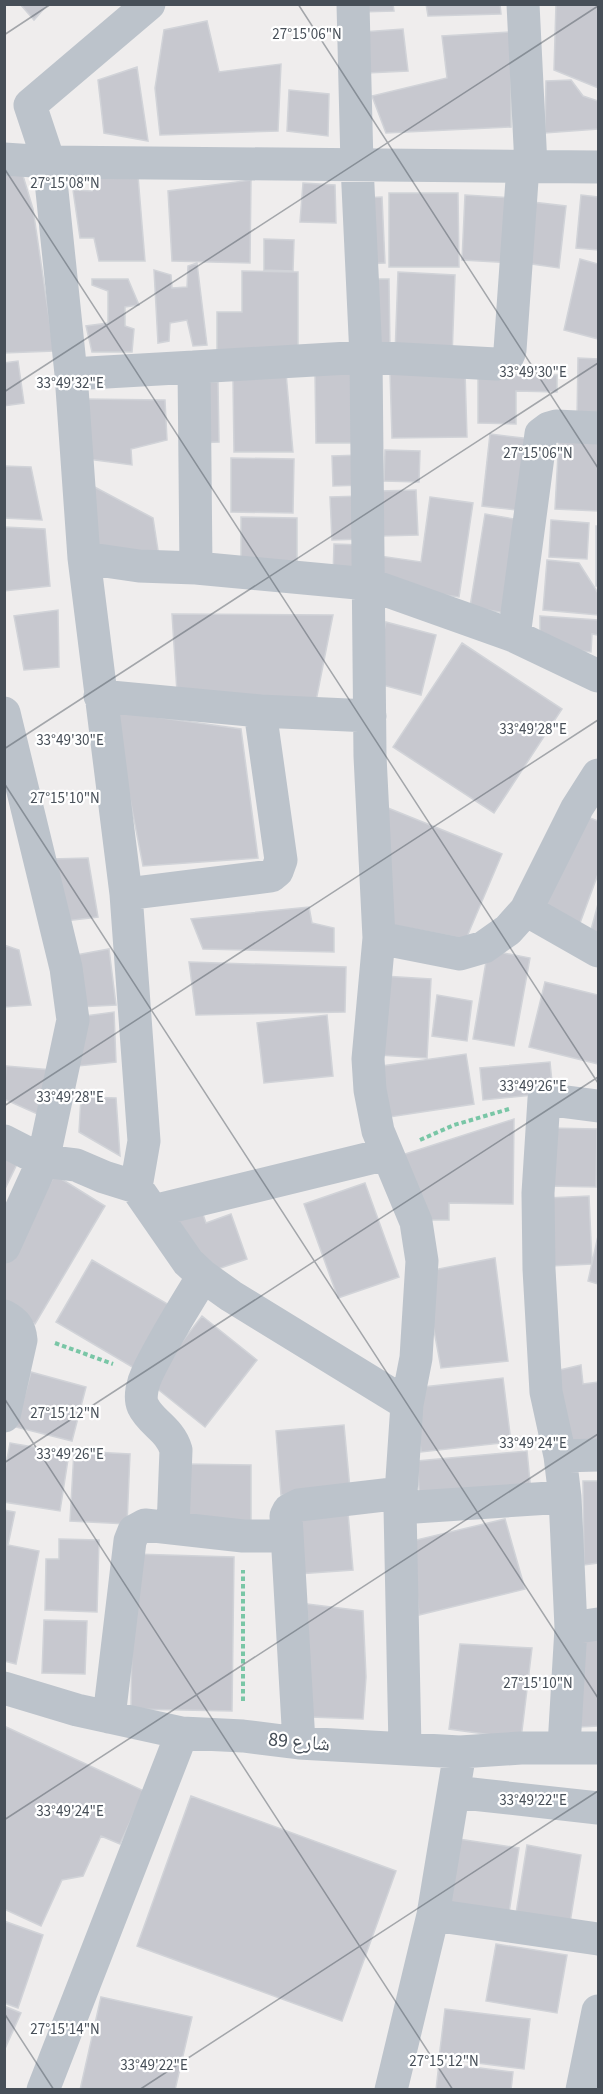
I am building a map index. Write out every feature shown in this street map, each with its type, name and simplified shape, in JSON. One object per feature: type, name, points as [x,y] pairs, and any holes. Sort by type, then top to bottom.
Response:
[{"type":"street","points":[[144,1199],[144,1141],[126,894],[84,558],[71,374],[19,156],[30,105],[148,4]]},
{"type":"street","points":[[353,4],[357,165],[366,357],[370,716],[379,938],[368,1059],[369,1080],[378,1131],[416,1222],[422,1261],[416,1359],[407,1404],[400,1500],[405,1748]]},
{"type":"street","points":[[71,374],[366,357],[496,364],[508,358],[527,166],[523,4]]},
{"type":"street","points":[[19,156],[357,165],[598,167]]},
{"type":"street","points":[[194,367],[196,568]]},
{"type":"street","points":[[514,636],[541,434],[556,426],[598,428]]},
{"type":"street","points":[[84,558],[139,566],[196,568],[368,584],[514,636],[598,676]]},
{"type":"street","points":[[100,696],[260,711],[370,716]]},
{"type":"street","points":[[126,894],[271,876],[277,871],[281,860],[260,711]]},
{"type":"street","points":[[4,713],[66,968],[73,1020],[43,1161],[4,1247]]},
{"type":"street","points":[[379,938],[460,954],[484,947],[508,930],[525,910],[588,809],[598,775]]},
{"type":"street","points":[[525,910],[598,951]]},
{"type":"street","points":[[564,1746],[584,1626],[560,1456],[546,1392],[539,1269],[538,1193],[544,1099],[598,1106]]},
{"type":"street","points":[[4,1141],[43,1161],[76,1165],[144,1199],[188,1262],[203,1276],[231,1296],[407,1404]]},
{"type":"street","points":[[144,1199],[387,1154]]},
{"type":"street","points":[[173,1528],[176,1450],[173,1440],[142,1405],[141,1397],[146,1376],[203,1276]]},
{"type":"street","points":[[4,1416],[21,1340],[12,1323]]},
{"type":"street","points":[[560,1456],[598,1455]]},
{"type":"street","points":[[299,1743],[286,1536],[286,1516],[293,1506],[400,1500],[565,1497]]},
{"type":"street","points":[[109,1717],[130,1541],[134,1531],[146,1525],[243,1536],[286,1536]]},
{"type":"street","name":"شارع 89","points":[[7,1694],[182,1733],[243,1736],[299,1743],[460,1752],[564,1746],[598,1748]]},
{"type":"street","points":[[43,2090],[182,1733]]},
{"type":"street","points":[[391,2090],[433,1915],[460,1752]]},
{"type":"street","points":[[454,1792],[598,1808]]},
{"type":"street","points":[[433,1915],[598,1940]]},
{"type":"street","points":[[582,2090],[598,2011]]},
{"type":"path","points":[[387,1154],[454,1125],[544,1099]]},
{"type":"path","points":[[12,1323],[146,1376]]},
{"type":"path","points":[[243,1536],[243,1736]]},
{"type":"building","points":[[20,4],[48,4],[34,20]]},
{"type":"building","points":[[360,4],[393,4],[394,11],[360,12]]},
{"type":"building","points":[[426,4],[500,4],[501,14],[428,16]]},
{"type":"building","points":[[556,4],[598,4],[598,88],[554,70]]},
{"type":"building","points":[[207,21],[219,72],[281,64],[278,131],[160,135],[155,88],[164,30]]},
{"type":"building","points":[[403,29],[408,71],[367,73],[363,32]]},
{"type":"building","points":[[511,32],[511,127],[386,133],[372,96],[447,78],[442,36]]},
{"type":"building","points":[[137,67],[148,141],[104,133],[98,80]]},
{"type":"building","points":[[571,80],[583,96],[598,101],[598,129],[545,133],[546,81]]},
{"type":"building","points":[[289,90],[329,94],[328,136],[287,131]]},
{"type":"building","points":[[21,169],[33,209],[54,351],[4,353],[4,172]]},
{"type":"building","points":[[138,176],[145,261],[99,261],[94,238],[80,238],[73,190],[92,191],[92,177]]},
{"type":"building","points":[[251,180],[250,263],[172,261],[168,191]]},
{"type":"building","points":[[303,183],[335,185],[336,223],[300,222]]},
{"type":"building","points":[[389,193],[458,193],[459,267],[389,267]]},
{"type":"building","points":[[465,195],[516,198],[514,263],[462,260]]},
{"type":"building","points":[[581,195],[598,197],[598,250],[576,248]]},
{"type":"building","points":[[382,197],[385,263],[364,264],[362,198]]},
{"type":"building","points":[[524,201],[566,206],[559,268],[518,262]]},
{"type":"building","points":[[264,239],[294,240],[293,271],[264,270]]},
{"type":"building","points":[[580,259],[598,264],[598,339],[564,330]]},
{"type":"building","points":[[197,263],[207,345],[193,346],[187,320],[170,323],[169,341],[158,343],[154,270],[171,275],[172,288],[187,287],[188,266]]},
{"type":"building","points":[[242,271],[298,272],[298,352],[217,352],[217,312],[242,312]]},
{"type":"building","points":[[398,272],[455,275],[452,358],[395,355]]},
{"type":"building","points":[[92,279],[128,279],[139,305],[125,307],[125,326],[134,329],[132,352],[92,352],[86,326],[108,323],[108,291],[92,285]]},
{"type":"building","points":[[370,279],[389,279],[390,353],[371,353]]},
{"type":"building","points":[[578,358],[598,359],[598,419],[577,418]]},
{"type":"building","points":[[18,361],[24,403],[4,406],[4,363]]},
{"type":"building","points":[[465,371],[467,437],[392,438],[390,372]]},
{"type":"building","points":[[286,373],[293,452],[234,452],[233,380]]},
{"type":"building","points":[[315,373],[361,373],[361,443],[316,443]]},
{"type":"building","points":[[478,374],[557,375],[557,392],[516,391],[516,424],[478,423]]},
{"type":"building","points":[[197,382],[218,382],[219,442],[197,443]]},
{"type":"building","points":[[83,399],[165,400],[167,440],[131,449],[132,465],[88,459]]},
{"type":"building","points":[[490,434],[531,439],[524,511],[482,506]]},
{"type":"building","points":[[559,436],[598,439],[598,511],[555,509]]},
{"type":"building","points":[[385,450],[420,451],[419,482],[384,481]]},
{"type":"building","points":[[361,455],[363,485],[333,486],[332,456]]},
{"type":"building","points":[[231,458],[294,459],[293,513],[231,512]]},
{"type":"building","points":[[4,466],[31,467],[42,520],[4,518]]},
{"type":"building","points":[[87,483],[153,518],[159,557],[95,549]]},
{"type":"building","points":[[416,490],[418,535],[381,536],[380,491]]},
{"type":"building","points":[[362,496],[364,539],[332,540],[330,497]]},
{"type":"building","points":[[430,497],[473,503],[459,597],[376,585],[380,556],[421,562]]},
{"type":"building","points":[[485,514],[526,521],[511,614],[470,607]]},
{"type":"building","points":[[241,517],[297,518],[297,565],[241,564]]},
{"type":"building","points":[[551,520],[589,523],[587,559],[549,557]]},
{"type":"building","points":[[596,526],[598,526],[598,586],[596,586]]},
{"type":"building","points":[[4,527],[45,529],[50,586],[4,591]]},
{"type":"building","points":[[334,544],[363,545],[362,577],[333,576]]},
{"type":"building","points":[[547,560],[579,563],[598,593],[598,615],[543,610]]},
{"type":"building","points":[[58,610],[59,667],[24,670],[14,616]]},
{"type":"building","points":[[172,614],[333,615],[315,706],[177,692]]},
{"type":"building","points":[[540,616],[598,620],[598,635],[592,634],[591,652],[540,646]]},
{"type":"building","points":[[386,622],[436,635],[421,695],[371,682]]},
{"type":"building","points":[[462,643],[562,709],[494,813],[393,747]]},
{"type":"building","points":[[113,711],[241,729],[258,858],[143,866]]},
{"type":"building","points":[[383,806],[502,854],[466,939],[392,925]]},
{"type":"building","points":[[577,813],[598,821],[598,874],[580,923],[540,907]]},
{"type":"building","points":[[88,858],[98,917],[65,921],[52,859]]},
{"type":"building","points":[[598,904],[598,944],[588,941]]},
{"type":"building","points":[[309,907],[312,923],[334,928],[334,952],[203,949],[191,919]]},
{"type":"building","points":[[4,945],[19,950],[31,1005],[4,1007]]},
{"type":"building","points":[[109,949],[116,1005],[78,1007],[70,956]]},
{"type":"building","points":[[488,950],[530,958],[514,1046],[473,1039]]},
{"type":"building","points":[[189,962],[346,967],[345,1012],[196,1015]]},
{"type":"building","points":[[383,976],[431,979],[427,1058],[379,1055]]},
{"type":"building","points":[[545,982],[598,995],[598,1064],[529,1047]]},
{"type":"building","points":[[437,995],[472,1001],[467,1041],[432,1036]]},
{"type":"building","points":[[114,1012],[116,1062],[78,1066],[78,1017]]},
{"type":"building","points":[[327,1015],[333,1076],[264,1083],[257,1023]]},
{"type":"building","points":[[466,1054],[474,1104],[383,1118],[375,1067]]},
{"type":"building","points":[[550,1062],[553,1093],[483,1100],[480,1068]]},
{"type":"building","points":[[6,1066],[52,1070],[44,1117],[4,1099]]},
{"type":"building","points":[[81,1097],[116,1098],[120,1156],[79,1132]]},
{"type":"building","points":[[514,1119],[513,1204],[449,1203],[449,1220],[423,1220],[402,1155]]},
{"type":"building","points":[[548,1128],[597,1129],[596,1187],[547,1186]]},
{"type":"building","points":[[4,1158],[17,1164],[4,1191]]},
{"type":"building","points":[[55,1175],[105,1206],[35,1324],[4,1306],[4,1259]]},
{"type":"building","points":[[365,1183],[399,1277],[338,1298],[304,1204]]},
{"type":"building","points":[[589,1196],[592,1264],[550,1266],[547,1198]]},
{"type":"building","points":[[199,1203],[206,1223],[231,1214],[247,1259],[209,1272],[166,1214]]},
{"type":"building","points":[[598,1236],[598,1284],[588,1281]]},
{"type":"building","points":[[495,1258],[508,1361],[441,1368],[423,1272]]},
{"type":"building","points":[[92,1260],[176,1309],[139,1371],[56,1322]]},
{"type":"building","points":[[202,1316],[257,1360],[205,1427],[150,1383]]},
{"type":"building","points":[[581,1365],[583,1384],[598,1382],[598,1447],[568,1448],[551,1372]]},
{"type":"building","points":[[31,1372],[86,1387],[72,1441],[16,1427]]},
{"type":"building","points":[[503,1378],[511,1442],[421,1452],[414,1388]]},
{"type":"building","points":[[344,1425],[350,1489],[281,1495],[276,1431]]},
{"type":"building","points":[[10,1443],[69,1453],[60,1511],[4,1502],[4,1475]]},
{"type":"building","points":[[74,1451],[130,1454],[127,1524],[70,1521]]},
{"type":"building","points":[[527,1451],[531,1492],[420,1501],[417,1461]]},
{"type":"building","points":[[183,1464],[251,1465],[251,1523],[182,1522]]},
{"type":"building","points":[[583,1481],[598,1481],[598,1563],[584,1565]]},
{"type":"building","points":[[4,1510],[15,1512],[8,1545],[39,1551],[16,1664],[4,1661]]},
{"type":"building","points":[[348,1513],[353,1570],[298,1574],[293,1518]]},
{"type":"building","points":[[505,1519],[525,1589],[419,1615],[412,1541]]},
{"type":"building","points":[[59,1539],[99,1540],[97,1612],[45,1610],[46,1559],[59,1559]]},
{"type":"building","points":[[133,1554],[234,1557],[232,1711],[131,1709]]},
{"type":"building","points":[[307,1604],[363,1611],[366,1677],[363,1719],[311,1717]]},
{"type":"building","points":[[44,1620],[87,1621],[85,1674],[42,1673]]},
{"type":"building","points":[[598,1634],[598,1726],[580,1727],[573,1636]]},
{"type":"building","points":[[460,1644],[532,1648],[521,1739],[449,1729]]},
{"type":"building","points":[[4,1726],[144,1791],[120,1844],[101,1836],[83,1876],[62,1880],[41,1926],[4,1909]]},
{"type":"building","points":[[191,1796],[396,1871],[342,2021],[137,1946]]},
{"type":"building","points":[[452,1838],[519,1848],[509,1913],[442,1903]]},
{"type":"building","points":[[527,1845],[581,1855],[569,1929],[515,1920]]},
{"type":"building","points":[[4,1921],[43,1935],[18,2008],[4,2003]]},
{"type":"building","points":[[496,1944],[567,1955],[557,2013],[486,2001]]},
{"type":"building","points":[[101,1997],[192,2017],[175,2090],[80,2090]]},
{"type":"building","points":[[4,2006],[21,2013],[4,2051]]},
{"type":"building","points":[[445,2009],[530,2019],[524,2069],[439,2058]]},
{"type":"building","points":[[439,2063],[513,2072],[511,2090],[436,2090]]}]
